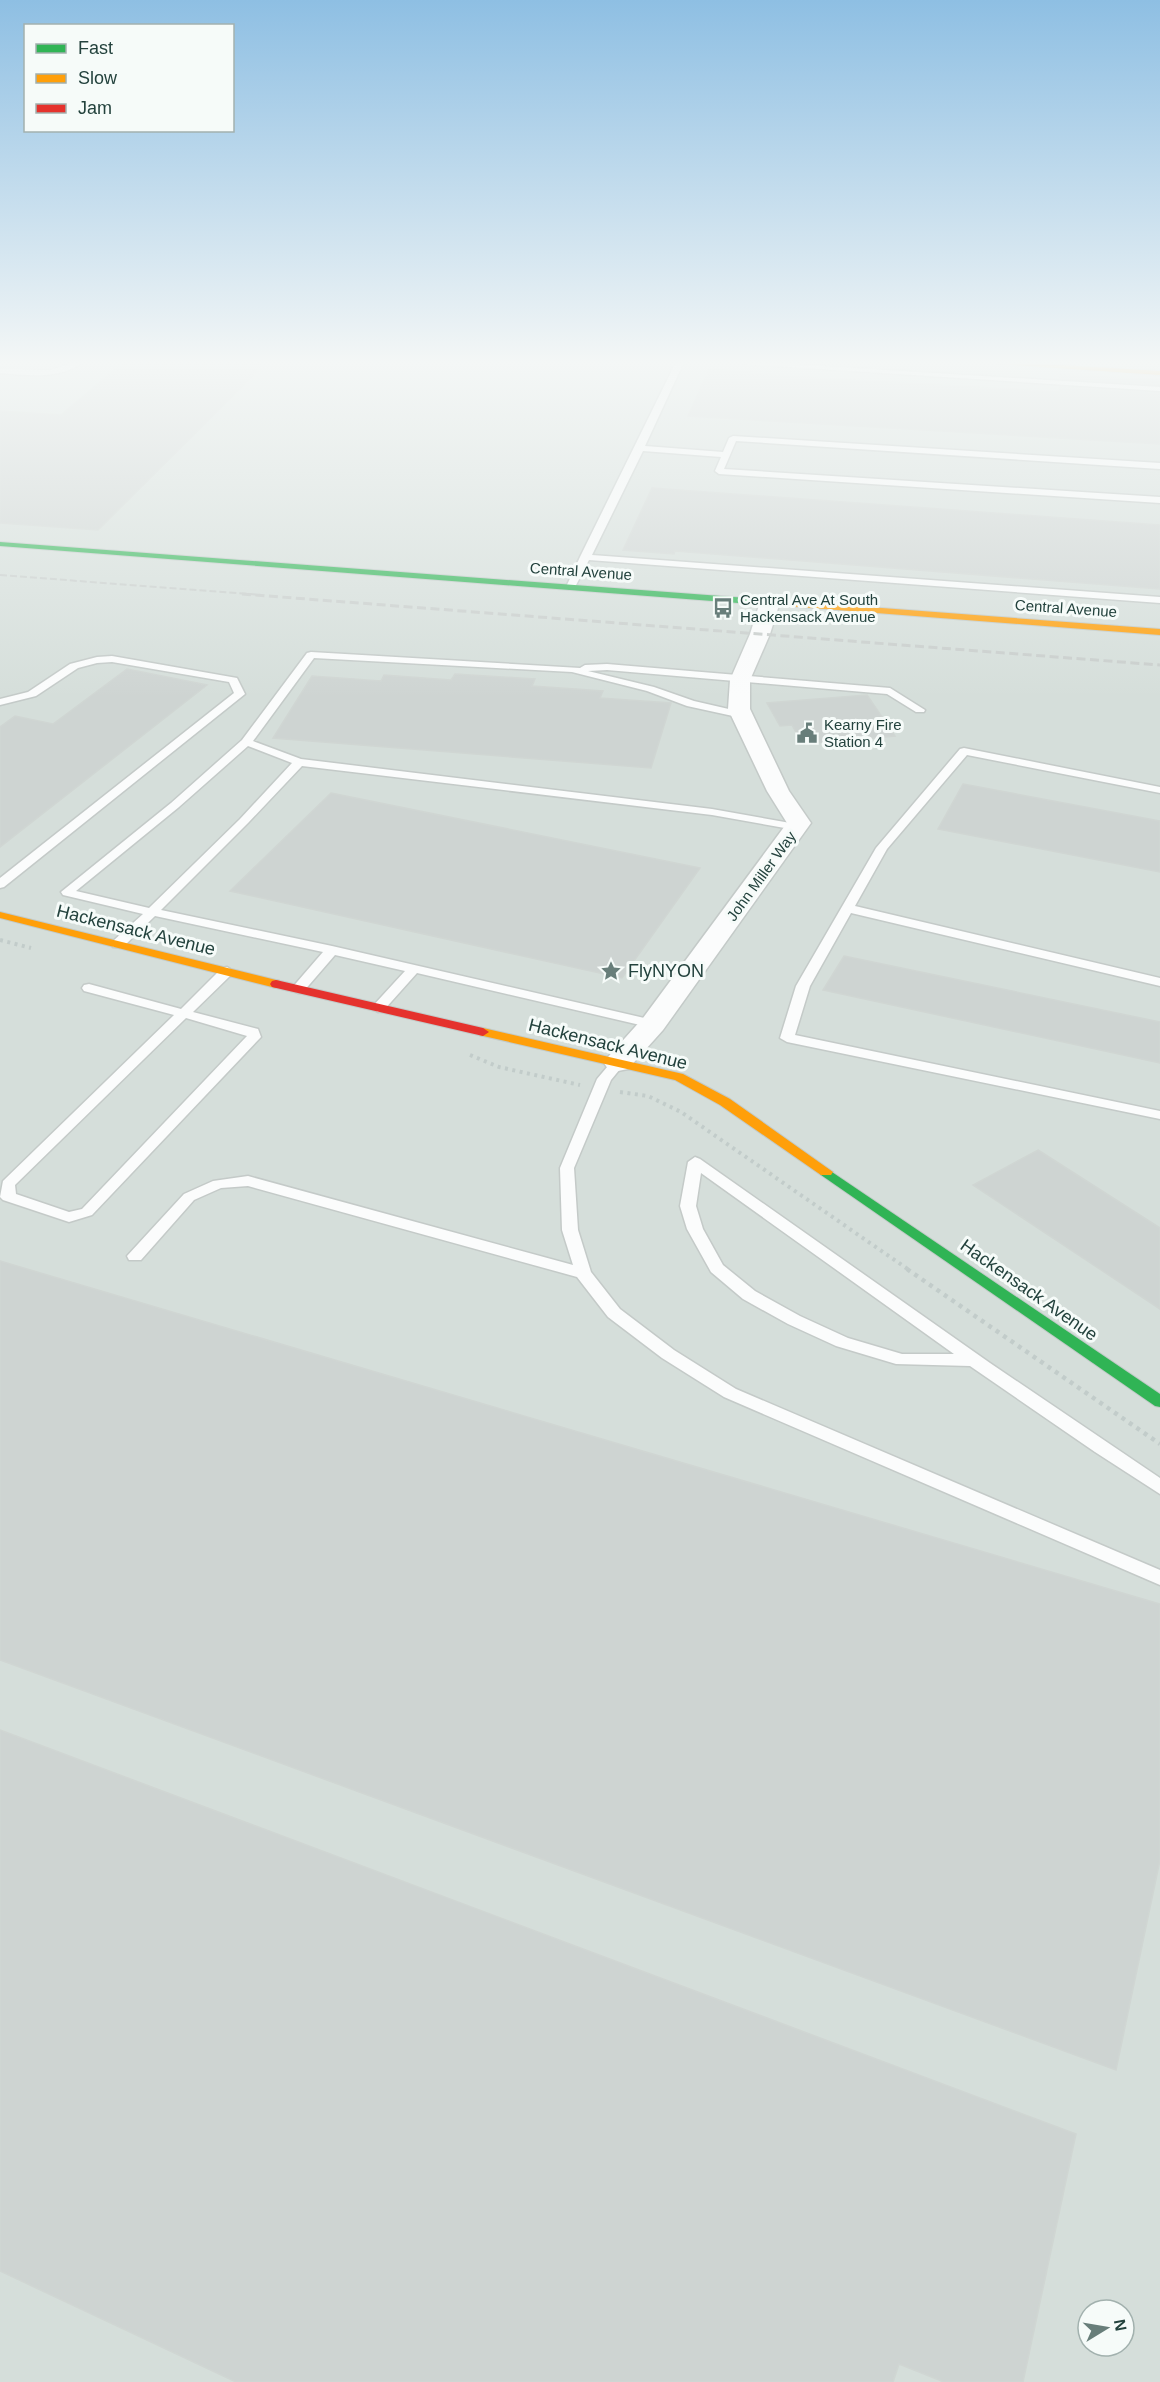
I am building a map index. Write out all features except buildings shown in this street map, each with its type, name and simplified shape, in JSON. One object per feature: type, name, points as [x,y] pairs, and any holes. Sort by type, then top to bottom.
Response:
[{"type":"street","name":"Central Avenue","points":[[0,544],[1160,632]]},
{"type":"street","name":"John Miller Way","points":[[618,1063],[652,1024],[799,823],[778,791],[739,709],[741,678],[760,634],[770,602]]},
{"type":"street","name":"Hackensack Avenue","points":[[0,915],[298,989],[679,1077],[725,1102],[1160,1402]]},
{"type":"lane","points":[[571,587],[626,475]]},
{"type":"lane","points":[[780,475],[1160,501]]},
{"type":"lane","points":[[585,557],[1160,600]]},
{"type":"lane","points":[[652,1024],[67,892],[175,805],[246,742],[311,655],[573,669],[607,667],[890,691],[920,710]]},
{"type":"lane","points":[[0,702],[32,694],[82,662],[112,659],[233,680],[240,694],[0,884]]},
{"type":"lane","points":[[573,669],[650,689],[691,704],[742,715]]},
{"type":"lane","points":[[246,742],[299,762],[711,813],[796,827]]},
{"type":"lane","points":[[1160,790],[964,751],[882,848],[803,986],[787,1038],[1160,1115]]},
{"type":"lane","points":[[118,944],[243,821],[299,762]]},
{"type":"lane","points":[[848,908],[1160,982]]},
{"type":"lane","points":[[298,989],[332,950]]},
{"type":"lane","points":[[378,1008],[414,969]]},
{"type":"lane","points":[[89,988],[184,1012],[253,1032],[254,1037],[87,1212],[69,1217],[8,1197],[8,1184],[184,1012],[227,971]]},
{"type":"lane","points":[[618,1063],[604,1079],[567,1168],[570,1230],[583,1273],[614,1313],[668,1354],[730,1393],[1160,1578]]},
{"type":"lane","points":[[975,1360],[902,1360],[842,1342],[794,1320],[749,1294],[717,1268],[695,1229],[688,1206],[695,1162],[975,1360],[1057,1419],[1160,1486]]},
{"type":"lane","points":[[135,1256],[189,1197],[218,1184],[248,1181],[583,1273]]},
{"type":"path","points":[[631,1094],[648,1096],[681,1112],[1160,1444]]},
{"type":"shaded area","points":[[0,475],[1160,475],[1160,2382],[0,2382]]},
{"type":"railway","points":[[0,575],[261,595]]},
{"type":"railway","points":[[242,594],[1160,665]]},
{"type":"traffic: fast","points":[[0,544],[789,604]]},
{"type":"traffic: fast","points":[[826,1172],[1160,1402]]},
{"type":"traffic: slow","points":[[789,604],[1160,632]]},
{"type":"traffic: slow","points":[[0,915],[276,984]]},
{"type":"traffic: slow","points":[[483,1032],[679,1077],[725,1102],[826,1172]]},
{"type":"traffic: jam","points":[[276,984],[483,1032]]},
{"type":"place","name":"Central Ave At South Hackensack Avenue","points":[[723,608]]},
{"type":"place","name":"Kearny Fire Station 4","points":[[807,733]]},
{"type":"place","name":"FlyNYON","points":[[611,971]]}]
